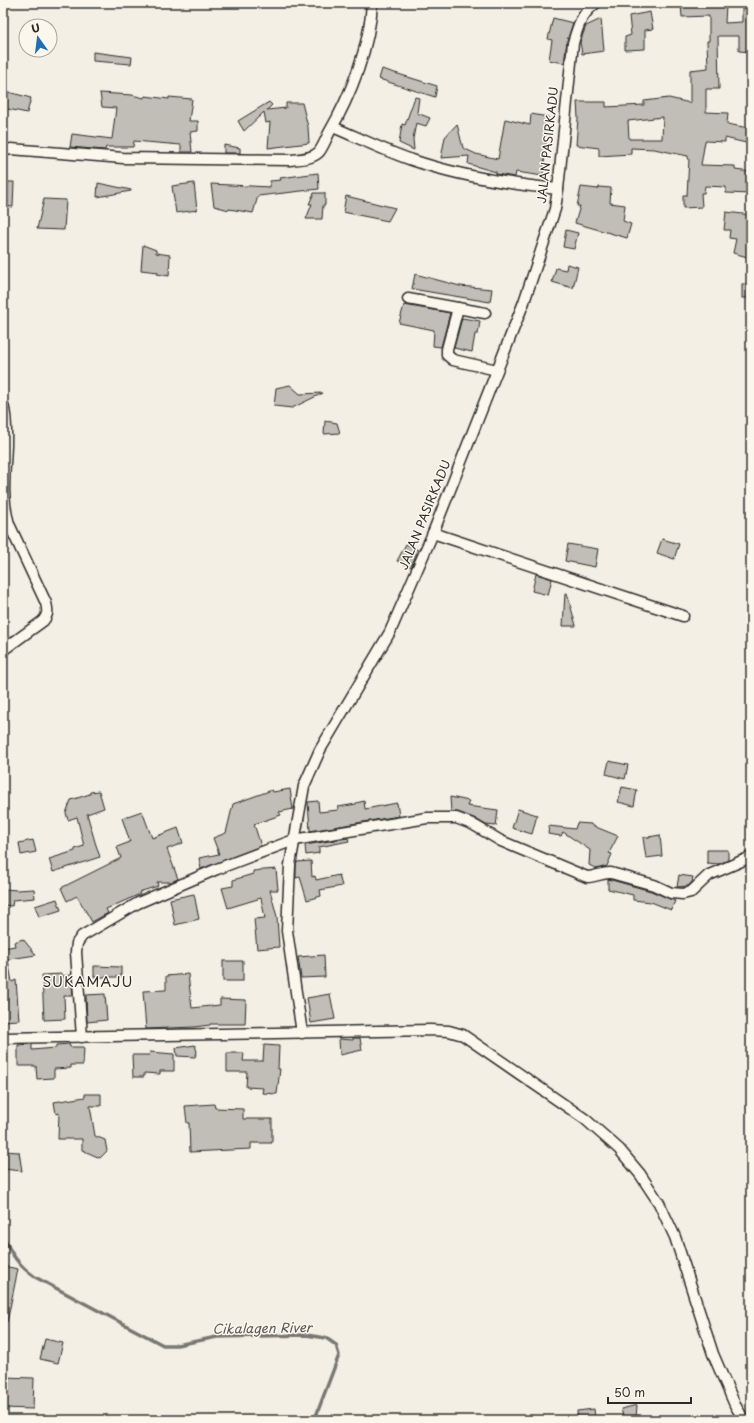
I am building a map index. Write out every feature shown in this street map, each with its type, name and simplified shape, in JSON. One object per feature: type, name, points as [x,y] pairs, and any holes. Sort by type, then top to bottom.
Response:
[{"type":"street","points":[[3,151],[11,149],[123,158],[290,160],[308,158],[318,152],[333,127],[346,100],[361,60],[371,23],[372,3]]},
{"type":"street","name":"JALAN PASIRKADU","points":[[302,1033],[287,931],[290,865],[304,786],[320,750],[390,632],[433,533],[526,295],[554,209],[558,189],[573,43],[579,24],[588,9],[596,3]]},
{"type":"street","points":[[333,127],[411,160],[482,179],[558,189]]},
{"type":"street","points":[[408,299],[485,313]]},
{"type":"street","points":[[458,308],[447,349],[447,355],[453,360],[497,370]]},
{"type":"street","points":[[3,405],[7,424],[4,495],[5,512],[48,610],[47,616],[43,621],[3,650]]},
{"type":"street","points":[[433,533],[683,616]]},
{"type":"street","points":[[82,1036],[76,952],[77,943],[82,936],[138,902],[216,869],[294,840],[427,818],[456,818],[472,824],[523,850],[587,877],[594,877],[608,872],[654,885],[664,891],[679,895],[691,892],[709,875],[751,858]]},
{"type":"street","points":[[3,1038],[430,1030],[449,1031],[463,1035],[585,1119],[619,1149],[640,1174],[659,1203],[675,1237],[713,1354],[735,1405],[744,1420]]},
{"type":"building","points":[[705,3],[705,6],[726,5],[725,23],[742,22],[742,3],[751,3],[751,52],[739,51],[739,36],[718,36],[719,89],[706,89],[706,112],[728,113],[727,124],[749,128],[746,143],[725,138],[725,142],[705,141],[701,165],[735,166],[735,170],[751,172],[751,194],[726,193],[726,187],[705,186],[704,193],[701,193],[702,207],[683,208],[683,195],[687,195],[688,156],[654,149],[631,148],[631,154],[599,156],[599,148],[576,145],[578,118],[577,102],[606,102],[606,107],[644,105],[644,101],[669,98],[690,103],[690,70],[708,68],[707,41],[709,41],[709,16],[682,17],[681,4]],"holes":[[[663,117],[662,139],[629,139],[628,121]]]},
{"type":"building","points":[[650,12],[653,29],[645,30],[645,49],[625,50],[625,37],[631,35],[629,16]]},
{"type":"building","points":[[553,18],[573,23],[567,41],[564,63],[549,60],[552,40],[548,39]]},
{"type":"building","points":[[601,19],[604,51],[582,54],[580,42],[586,26]]},
{"type":"building","points":[[93,52],[132,57],[131,64],[93,61]]},
{"type":"building","points":[[382,69],[437,86],[435,97],[379,79]]},
{"type":"building","points":[[8,92],[31,98],[27,113],[3,108]]},
{"type":"building","points":[[100,93],[132,95],[144,98],[145,96],[169,99],[169,97],[192,99],[189,121],[198,121],[198,131],[190,132],[192,152],[181,152],[181,145],[134,141],[133,147],[106,147],[105,150],[70,147],[72,134],[112,139],[116,108],[102,107]]},
{"type":"building","points":[[415,97],[419,98],[417,113],[430,118],[426,126],[416,123],[413,139],[414,150],[399,143],[402,124],[405,125]]},
{"type":"building","points":[[269,102],[272,105],[267,110],[286,108],[286,103],[302,103],[308,127],[309,143],[268,148],[270,122],[266,123],[264,112],[244,131],[238,121]]},
{"type":"building","points":[[531,114],[548,117],[543,176],[516,172],[515,177],[496,174],[496,172],[468,164],[469,156],[441,158],[445,137],[457,124],[463,148],[476,154],[498,159],[505,119],[530,125]]},
{"type":"building","points":[[224,145],[240,148],[240,153],[224,153]]},
{"type":"building","points":[[318,173],[319,189],[258,196],[253,213],[229,210],[214,206],[211,184],[270,187],[270,181],[281,180],[280,178]]},
{"type":"building","points":[[3,182],[14,182],[13,207],[3,206]]},
{"type":"building","points":[[98,183],[131,190],[131,191],[97,197]]},
{"type":"building","points":[[194,183],[197,210],[176,213],[172,186]]},
{"type":"building","points":[[581,187],[598,189],[599,187],[611,188],[610,203],[625,205],[623,221],[631,224],[627,238],[575,223],[580,206],[577,206]]},
{"type":"building","points":[[314,193],[325,193],[325,205],[323,205],[322,219],[306,219],[312,204],[309,204]]},
{"type":"building","points":[[346,196],[395,208],[388,221],[343,212]]},
{"type":"building","points":[[44,199],[66,200],[64,230],[37,229]]},
{"type":"building","points":[[726,212],[751,215],[749,247],[751,247],[751,258],[733,253],[736,239],[729,238],[730,230],[724,230]]},
{"type":"building","points":[[566,230],[578,233],[574,249],[563,247]]},
{"type":"building","points":[[143,245],[156,250],[156,253],[170,255],[169,276],[157,274],[158,272],[141,270]]},
{"type":"building","points":[[567,264],[578,267],[573,288],[552,282],[556,268],[566,270]]},
{"type":"building","points":[[415,274],[460,286],[492,289],[490,302],[412,289]]},
{"type":"building","points":[[742,284],[751,284],[751,298],[742,298]]},
{"type":"building","points":[[404,305],[450,313],[441,347],[433,346],[434,330],[399,323]]},
{"type":"building","points":[[462,318],[480,321],[478,334],[475,334],[472,352],[454,348]]},
{"type":"building","points":[[290,385],[300,394],[323,393],[292,408],[274,406],[276,388]]},
{"type":"building","points":[[325,421],[337,423],[340,433],[324,434]]},
{"type":"building","points":[[662,539],[679,544],[674,559],[657,553]]},
{"type":"building","points":[[406,544],[418,550],[411,567],[397,561]]},
{"type":"building","points":[[568,544],[598,549],[595,567],[565,561]]},
{"type":"building","points":[[536,574],[552,579],[548,595],[532,591]]},
{"type":"building","points":[[565,593],[567,593],[576,626],[563,626]]},
{"type":"building","points":[[609,761],[628,765],[625,779],[606,774]]},
{"type":"building","points":[[622,787],[637,790],[634,806],[618,802]]},
{"type":"building","points":[[290,789],[293,809],[279,812],[281,815],[254,824],[261,846],[201,869],[199,858],[219,854],[213,838],[226,833],[233,804],[272,790],[273,792]]},
{"type":"building","points":[[99,791],[104,808],[87,814],[100,857],[53,872],[49,859],[75,851],[75,849],[84,846],[77,817],[68,820],[66,813],[71,800],[90,794],[90,792]]},
{"type":"building","points":[[450,797],[469,801],[467,806],[498,810],[496,826],[486,825],[474,818],[458,812],[451,812]]},
{"type":"building","points":[[318,801],[319,812],[338,810],[338,807],[364,801],[365,809],[397,803],[399,816],[310,831],[308,802]]},
{"type":"building","points":[[518,809],[537,815],[532,834],[512,828]]},
{"type":"building","points":[[142,811],[152,838],[178,828],[183,843],[167,849],[178,879],[171,882],[157,882],[158,886],[139,892],[140,894],[106,909],[108,913],[92,922],[77,896],[67,901],[61,888],[121,858],[117,847],[130,842],[122,818]]},
{"type":"building","points":[[577,823],[591,824],[618,836],[609,853],[612,854],[607,866],[597,869],[589,865],[590,850],[563,832],[561,836],[548,834],[549,826],[575,829]]},
{"type":"building","points":[[660,835],[662,856],[646,858],[643,838]]},
{"type":"building","points":[[348,838],[349,841],[319,847],[319,853],[306,855],[305,845]]},
{"type":"building","points":[[33,840],[36,852],[21,855],[19,843]]},
{"type":"building","points":[[707,850],[728,850],[728,860],[719,864],[707,863]]},
{"type":"building","points":[[311,861],[312,877],[315,876],[316,880],[339,875],[342,886],[320,890],[321,896],[307,900],[300,877],[296,878],[296,866],[297,862]]},
{"type":"building","points":[[276,869],[278,890],[270,890],[277,917],[279,947],[257,949],[254,919],[265,918],[261,898],[228,908],[222,888],[233,886],[233,880],[253,874],[253,871]]},
{"type":"building","points":[[679,875],[693,877],[692,882],[688,886],[677,887]]},
{"type":"building","points":[[608,879],[651,891],[675,901],[671,910],[651,902],[633,900],[633,895],[608,889]]},
{"type":"building","points":[[3,889],[34,889],[35,898],[13,900],[12,906],[3,905]]},
{"type":"building","points":[[194,894],[199,919],[175,925],[170,899]]},
{"type":"building","points":[[57,899],[61,910],[39,917],[35,906]]},
{"type":"building","points":[[23,939],[36,955],[3,960],[3,948],[15,946],[14,942]]},
{"type":"building","points":[[324,955],[325,977],[301,978],[298,957]]},
{"type":"building","points":[[3,960],[8,960],[12,982],[16,980],[19,1020],[3,1021]]},
{"type":"building","points":[[223,961],[243,961],[243,981],[223,981]]},
{"type":"building","points":[[94,966],[121,967],[121,977],[94,977]]},
{"type":"building","points":[[62,974],[63,976],[71,975],[73,996],[64,996],[65,1019],[44,1020],[42,975]]},
{"type":"building","points":[[188,974],[192,1008],[220,1005],[220,999],[246,1000],[245,1024],[210,1024],[194,1027],[146,1029],[143,991],[166,990],[166,976]]},
{"type":"building","points":[[105,994],[107,1020],[87,1022],[86,995]]},
{"type":"building","points":[[330,994],[335,1019],[311,1023],[307,998]]},
{"type":"building","points":[[353,1038],[360,1038],[362,1050],[340,1055],[339,1039],[353,1040]]},
{"type":"building","points":[[32,1044],[32,1050],[56,1048],[56,1045],[69,1044],[70,1047],[84,1047],[83,1065],[71,1065],[71,1068],[54,1069],[54,1078],[37,1079],[36,1066],[18,1066],[18,1045]]},
{"type":"building","points":[[195,1045],[197,1052],[195,1057],[177,1056],[176,1048]]},
{"type":"building","points":[[264,1045],[279,1046],[278,1069],[280,1069],[277,1094],[262,1093],[263,1088],[246,1087],[247,1072],[227,1072],[227,1053],[244,1053],[243,1061],[263,1061]]},
{"type":"building","points":[[150,1052],[174,1054],[174,1071],[160,1071],[160,1074],[144,1073],[144,1077],[133,1077],[132,1055],[149,1055]]},
{"type":"building","points":[[85,1094],[101,1094],[101,1106],[90,1106],[95,1136],[105,1140],[107,1151],[100,1158],[82,1150],[82,1139],[58,1139],[59,1113],[56,1114],[54,1102],[85,1097]]},
{"type":"building","points":[[214,1104],[215,1108],[243,1109],[243,1119],[272,1119],[272,1143],[251,1143],[251,1149],[190,1152],[189,1123],[187,1123],[185,1106]]},
{"type":"building","points":[[3,1151],[19,1152],[22,1171],[3,1169]]},
{"type":"building","points":[[3,1266],[18,1269],[7,1322],[3,1322]]},
{"type":"building","points":[[45,1339],[63,1343],[58,1363],[40,1359]]},
{"type":"building","points":[[3,1377],[34,1378],[33,1409],[3,1408]]},
{"type":"building","points":[[637,1405],[636,1418],[624,1420],[621,1409]]},
{"type":"building","points":[[594,1409],[595,1420],[578,1420],[577,1411]]},
{"type":"waterway","name":"Cikalagen River","points":[[3,1235],[16,1259],[35,1277],[163,1345],[177,1345],[217,1337],[306,1335],[326,1338],[336,1345],[339,1355],[316,1416],[317,1420]]},
{"type":"district","name":"SUKAMAJU","points":[[88,982]]}]
